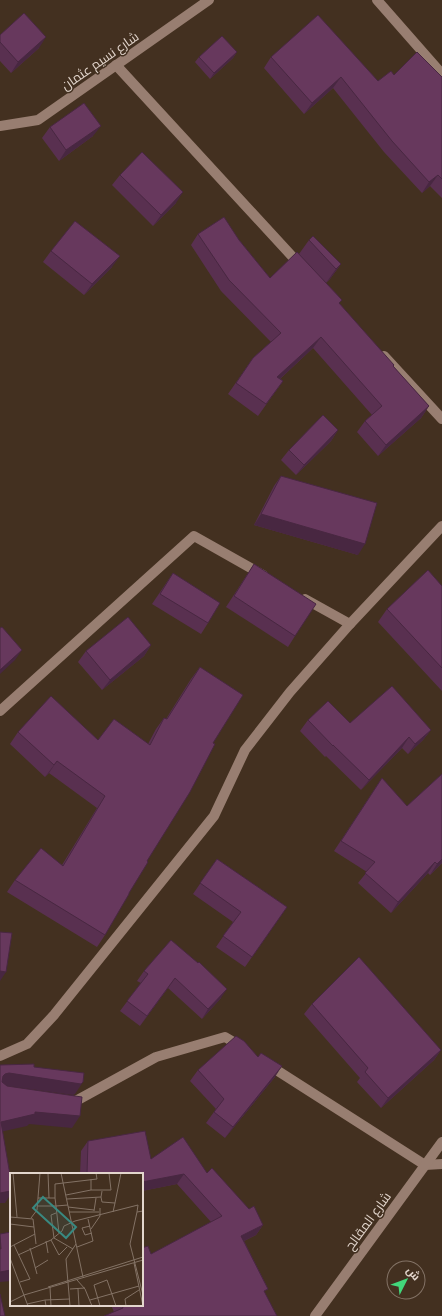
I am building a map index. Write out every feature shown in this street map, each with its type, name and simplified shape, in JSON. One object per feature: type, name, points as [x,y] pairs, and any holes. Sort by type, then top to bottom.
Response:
[{"type":"street","name":"شارع نسيم عثمان","points":[[0,126],[38,120],[209,0]]},
{"type":"street","points":[[377,0],[442,74]]},
{"type":"street","points":[[116,65],[308,274]]},
{"type":"street","points":[[378,349],[442,419]]},
{"type":"street","points":[[0,1056],[27,1044],[54,1016],[214,816],[245,750],[290,692],[350,624],[442,526]]},
{"type":"street","points":[[0,711],[194,536],[268,578]]},
{"type":"street","points":[[296,594],[350,624]]},
{"type":"street","points":[[59,1100],[74,1102],[156,1057],[225,1037],[426,1165],[442,1164]]},
{"type":"street","name":"شارع المقالح","points":[[315,1316],[442,1142]]},
{"type":"building","points":[[24,13],[46,37],[18,62],[0,42],[0,35]]},
{"type":"building","points":[[318,15],[378,81],[391,71],[394,75],[417,52],[442,77],[442,179],[438,175],[429,182],[392,141],[341,77],[312,103],[271,57]]},
{"type":"building","points":[[222,36],[237,52],[214,73],[199,57]]},
{"type":"building","points":[[84,103],[101,126],[66,150],[50,127]]},
{"type":"building","points":[[142,152],[183,192],[161,215],[120,175]]},
{"type":"building","points":[[224,217],[239,240],[270,278],[297,252],[342,300],[339,303],[429,406],[386,445],[365,421],[382,406],[321,337],[277,377],[283,381],[266,404],[236,383],[253,358],[281,333],[229,280],[198,234]]},
{"type":"building","points":[[75,221],[120,256],[92,284],[51,251]]},
{"type":"building","points":[[313,236],[341,264],[336,269],[309,240]]},
{"type":"building","points":[[323,415],[338,430],[304,465],[289,450]]},
{"type":"building","points":[[281,476],[377,503],[365,544],[261,514]]},
{"type":"building","points":[[254,564],[316,604],[295,636],[234,596]]},
{"type":"building","points":[[428,570],[442,586],[442,668],[387,609]]},
{"type":"building","points":[[173,573],[220,603],[208,623],[160,594]]},
{"type":"building","points":[[128,617],[151,645],[110,680],[86,651]]},
{"type":"building","points":[[2,627],[22,650],[0,670],[0,628]]},
{"type":"building","points":[[200,667],[243,695],[213,743],[215,744],[190,792],[147,861],[148,862],[105,935],[15,880],[41,848],[63,866],[105,796],[57,761],[54,765],[18,732],[51,696],[98,740],[114,719],[150,745],[164,718],[167,719]]},
{"type":"building","points":[[392,686],[431,730],[415,744],[409,737],[369,780],[308,720],[328,701],[350,723]]},
{"type":"building","points":[[442,774],[442,859],[437,864],[435,862],[398,902],[365,873],[375,862],[341,841],[382,778],[407,806]]},
{"type":"building","points":[[217,859],[287,907],[252,957],[223,936],[241,912],[200,883]]},
{"type":"building","points":[[0,932],[12,933],[6,972],[0,971]]},
{"type":"building","points":[[171,940],[198,963],[199,962],[227,989],[208,1009],[175,978],[147,1016],[127,1001],[148,974],[144,971]]},
{"type":"building","points":[[359,957],[441,1050],[388,1098],[365,1072],[368,1068],[312,1004]]},
{"type":"building","points":[[236,1036],[244,1041],[258,1057],[261,1053],[282,1066],[233,1127],[214,1112],[224,1099],[198,1070]]},
{"type":"building","points":[[34,1064],[34,1067],[84,1073],[83,1082],[81,1084],[9,1073],[3,1076],[2,1082],[7,1086],[82,1097],[80,1116],[35,1112],[35,1114],[1,1122],[10,1175],[10,1191],[0,1193],[0,1065]]},
{"type":"building","points":[[145,1131],[151,1159],[183,1137],[207,1173],[212,1168],[249,1209],[254,1206],[263,1225],[241,1236],[268,1289],[264,1291],[277,1316],[104,1316],[123,1308],[122,1306],[143,1306],[143,1248],[148,1246],[151,1254],[222,1216],[184,1174],[143,1182],[143,1173],[87,1173],[88,1141]]},
{"type":"building","points":[[10,1232],[10,1270],[0,1272],[1,1249],[0,1234]]},
{"type":"building","points":[[0,1294],[5,1316],[0,1316]]}]
